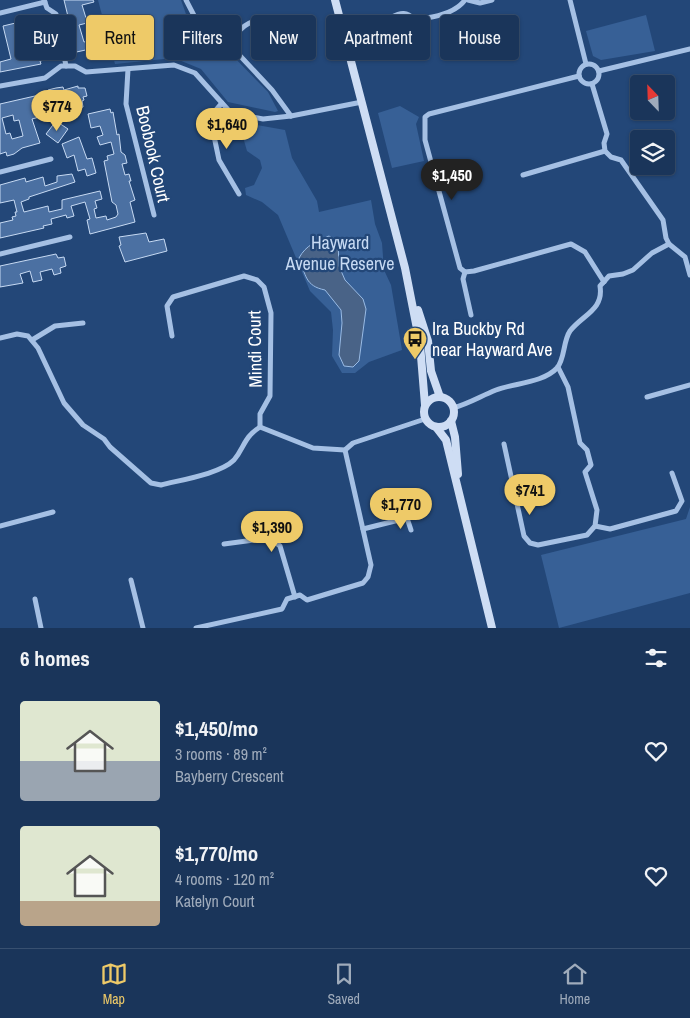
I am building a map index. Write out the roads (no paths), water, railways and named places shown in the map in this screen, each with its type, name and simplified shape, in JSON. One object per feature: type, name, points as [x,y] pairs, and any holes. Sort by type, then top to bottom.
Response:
[{"type":"street","points":[[186,0],[194,15]]},
{"type":"street","points":[[335,0],[404,268],[420,344],[425,405],[424,415],[425,419],[436,427],[446,440],[492,628]]},
{"type":"street","points":[[430,17],[452,11],[466,0],[480,3],[492,0]]},
{"type":"street","points":[[570,0],[586,64]]},
{"type":"street","points":[[0,13],[45,1],[47,8],[56,14],[66,66]]},
{"type":"street","points":[[599,71],[690,49]]},
{"type":"street","points":[[241,57],[272,90],[291,116]]},
{"type":"street","points":[[586,64],[595,66],[599,71],[598,80],[592,84],[584,83],[579,76],[581,68],[586,64]]},
{"type":"street","points":[[0,86],[45,78],[61,66],[75,66],[86,72],[174,65],[195,74],[231,113],[262,119],[291,116],[362,102]]},
{"type":"street","name":"Boobook Court","points":[[128,69],[126,104],[154,215]]},
{"type":"street","points":[[465,272],[460,268],[425,140],[424,117],[579,76]]},
{"type":"street","points":[[592,84],[607,134],[604,143],[605,151],[611,157],[621,160],[664,220],[666,238],[669,244],[685,257],[690,275]]},
{"type":"street","points":[[222,103],[210,118],[219,160],[239,194]]},
{"type":"street","points":[[523,175],[605,151]]},
{"type":"street","points":[[0,172],[51,159]]},
{"type":"street","points":[[0,254],[70,237]]},
{"type":"street","points":[[465,272],[571,244],[585,252],[604,282]]},
{"type":"street","points":[[453,408],[497,390],[547,375],[558,367],[570,332],[596,306],[602,296],[600,286],[609,276],[633,270],[652,253],[669,244]]},
{"type":"street","points":[[404,268],[428,341],[431,371],[440,397]]},
{"type":"street","points":[[465,272],[463,278],[470,315]]},
{"type":"street","name":"Mindi Court","points":[[172,336],[167,306],[173,297],[244,276],[257,280],[264,287],[271,313],[270,396],[260,414],[260,427]]},
{"type":"street","points":[[32,340],[55,326],[83,323]]},
{"type":"street","points":[[0,338],[17,334],[28,336],[38,348],[64,402],[83,425],[104,439],[110,447],[151,483],[161,485],[222,469],[234,460],[249,435],[260,427],[313,448],[345,450],[353,443],[425,419]]},
{"type":"street","points":[[504,444],[524,536],[530,543],[538,546],[587,535],[595,526],[598,510],[585,472],[591,465],[587,450],[580,443],[568,387],[558,367]]},
{"type":"street","points":[[646,397],[690,385]]},
{"type":"street","points":[[425,405],[432,399],[440,397],[448,400],[453,408],[451,422],[456,437],[459,490]]},
{"type":"street","points":[[436,427],[444,426],[451,422]]},
{"type":"street","points":[[196,628],[282,609],[287,599],[300,595],[307,600],[363,583],[368,577],[371,565],[345,450]]},
{"type":"street","points":[[595,526],[610,529],[676,512],[682,501],[672,474]]},
{"type":"street","points":[[405,506],[411,530]]},
{"type":"street","points":[[0,526],[54,512]]},
{"type":"street","points":[[363,529],[407,518]]},
{"type":"street","points":[[224,544],[270,538],[280,546],[295,597]]},
{"type":"street","points":[[131,580],[143,628]]},
{"type":"street","points":[[35,600],[41,628]]},
{"type":"place","name":"Ira Buckby Rd near Hayward Ave","points":[[415,360]]},
{"type":"park label","name":"Hayward Avenue Reserve","points":[[340,253]]}]
